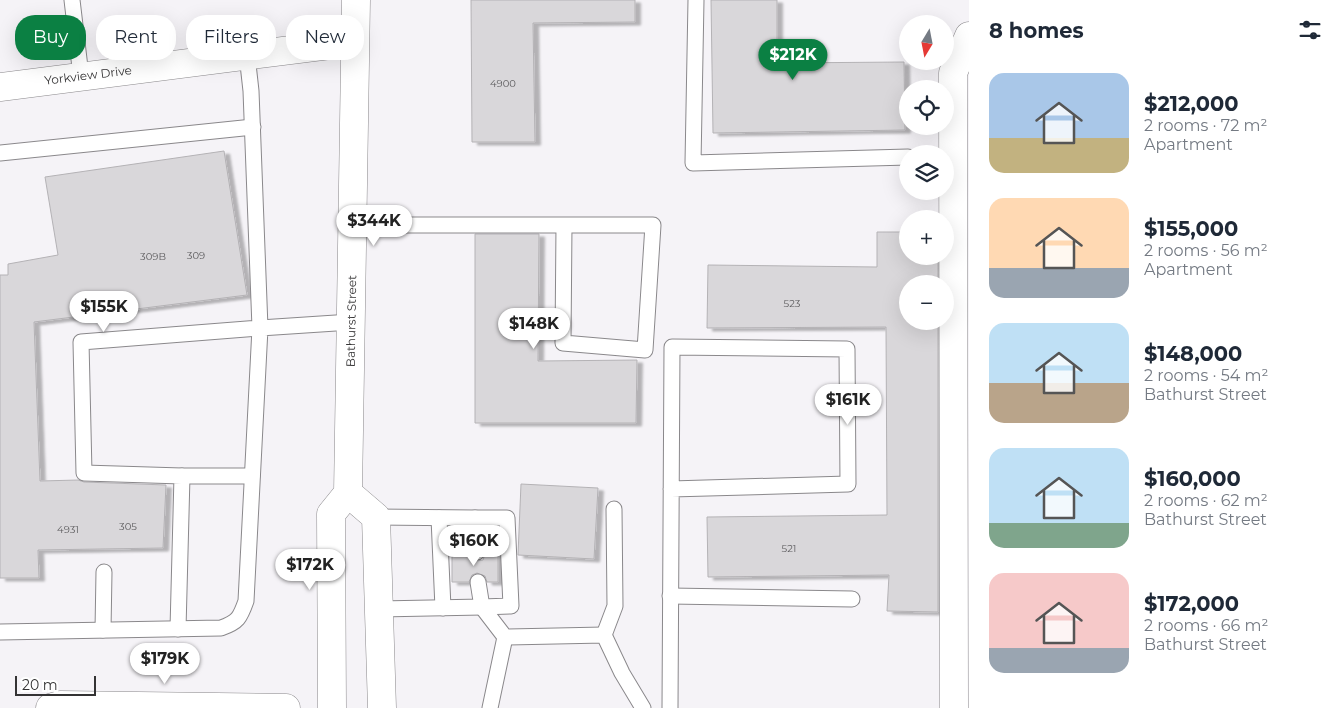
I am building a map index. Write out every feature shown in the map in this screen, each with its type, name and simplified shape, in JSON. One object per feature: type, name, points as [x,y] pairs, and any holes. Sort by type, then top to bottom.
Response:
[{"type":"main road","name":"Bathurst Street","points":[[355,15],[356,0]]},
{"type":"main road","points":[[950,145],[953,73],[969,36]]},
{"type":"main road","name":"Yorkview Drive","points":[[0,87],[214,60]]},
{"type":"main road","name":"Bathurst Street","points":[[348,493],[354,60]]},
{"type":"main road","points":[[949,200],[954,708]]},
{"type":"main road","points":[[332,708],[331,514],[348,493],[376,517],[382,708]]},
{"type":"main road","points":[[50,708],[60,705],[286,708]]},
{"type":"lane","points":[[72,0],[81,76]]},
{"type":"lane","points":[[696,0],[693,163],[899,157]]},
{"type":"lane","points":[[0,632],[221,628],[234,623],[241,614],[246,601],[260,328],[252,91],[248,60]]},
{"type":"lane","points":[[0,153],[253,127]]},
{"type":"lane","points":[[353,225],[653,224],[645,350],[562,343],[564,225]]},
{"type":"lane","points":[[252,476],[84,473],[81,342],[351,322]]},
{"type":"lane","points":[[670,708],[670,596],[672,347],[848,349],[848,484],[671,489]]},
{"type":"lane","points":[[178,629],[182,476]]},
{"type":"lane","points":[[614,509],[615,606],[604,635],[622,673],[644,708]]},
{"type":"lane","points":[[376,517],[508,518],[511,606],[379,609]]},
{"type":"lane","points":[[439,518],[442,608]]},
{"type":"lane","points":[[476,518],[477,552]]},
{"type":"lane","points":[[103,630],[104,572]]},
{"type":"lane","points":[[478,582],[482,607],[504,636],[490,708]]},
{"type":"lane","points":[[670,596],[852,598]]},
{"type":"lane","points":[[504,636],[604,635]]},
{"type":"building","points":[[471,0],[635,0],[635,22],[533,23],[535,142],[472,142]]},
{"type":"building","points":[[711,0],[777,0],[777,63],[899,62],[899,70],[904,70],[904,80],[899,80],[899,130],[713,133]]},
{"type":"building","points":[[224,151],[247,295],[34,322],[40,481],[78,480],[84,482],[166,485],[163,548],[38,550],[39,578],[0,578],[0,275],[8,275],[8,264],[58,255],[45,177]]},
{"type":"building","points":[[877,232],[899,232],[899,265],[938,265],[938,275],[899,275],[899,330],[938,330],[938,612],[887,611],[889,575],[708,577],[707,517],[887,515],[886,327],[707,328],[708,265],[877,267]]},
{"type":"building","points":[[475,234],[539,234],[538,361],[637,360],[636,423],[475,423]]},
{"type":"building","points":[[521,484],[598,488],[594,559],[518,555]]},
{"type":"building","points":[[452,552],[468,552],[469,558],[477,561],[483,560],[486,552],[498,552],[498,582],[487,582],[485,576],[477,573],[472,575],[469,582],[452,582]]}]
